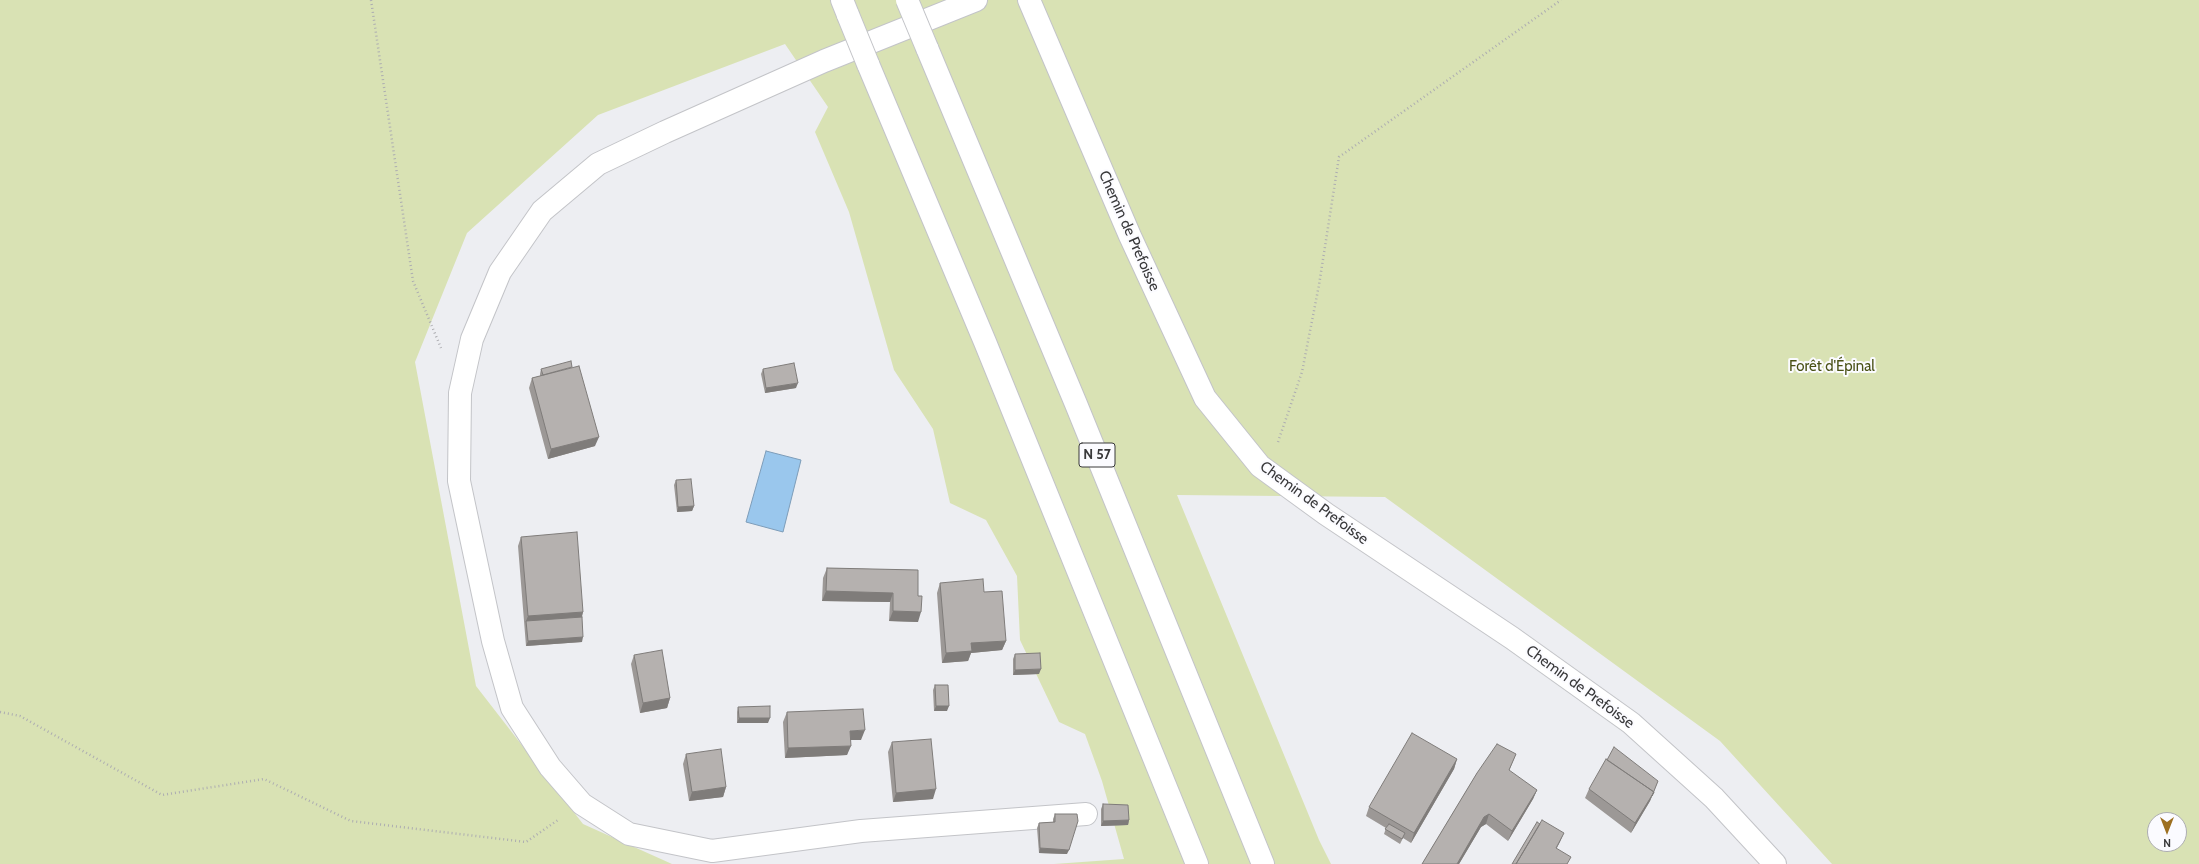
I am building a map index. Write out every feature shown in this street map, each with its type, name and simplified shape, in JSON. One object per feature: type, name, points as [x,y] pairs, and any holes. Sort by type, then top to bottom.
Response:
[{"type":"main road","name":"N 57","points":[[907,0],[1076,404],[1263,864]]},
{"type":"main road","points":[[976,0],[824,61],[665,132],[598,164],[542,211],[500,272],[472,339],[460,393],[459,481],[493,641],[512,708],[550,767],[582,804],[629,834],[712,851],[861,831],[1086,814]]},
{"type":"main road","name":"Chemin de Prefoisse","points":[[1030,0],[1130,236],[1205,398],[1260,466],[1326,514],[1512,638],[1631,723],[1714,798],[1775,864]]},
{"type":"main road","points":[[845,8],[994,364],[1197,864]]},
{"type":"path","points":[[371,0],[413,281],[442,351]]},
{"type":"path","points":[[1268,471],[1302,372],[1319,285],[1339,157],[1561,0]]},
{"type":"path","points":[[0,712],[20,716],[162,795],[264,779],[351,821],[526,842],[582,804]]},
{"type":"green space","name":"Forêt d'Épinal","points":[[0,0],[2199,0],[2199,864],[1832,864],[1720,741],[1385,497],[1177,495],[1319,840],[1331,864],[1054,864],[1124,859],[1102,781],[1085,734],[1059,722],[1020,640],[1017,576],[986,520],[950,503],[933,429],[894,370],[849,212],[815,132],[828,107],[785,44],[598,115],[467,233],[415,362],[476,686],[583,824],[672,864],[0,864]]},
{"type":"water","points":[[766,451],[801,460],[783,532],[746,522]]},
{"type":"building","points":[[571,361],[572,367],[543,375],[541,369]]},
{"type":"building","points":[[794,363],[798,383],[766,388],[763,369]]},
{"type":"building","points":[[579,366],[599,437],[551,449],[532,378]]},
{"type":"building","points":[[691,479],[694,506],[678,507],[676,480]]},
{"type":"building","points":[[577,532],[583,612],[528,616],[521,537]]},
{"type":"building","points":[[827,568],[918,570],[918,596],[922,596],[921,612],[893,611],[893,593],[826,591]]},
{"type":"building","points":[[983,579],[984,592],[1002,591],[1006,641],[971,643],[972,651],[946,653],[940,583]]},
{"type":"building","points":[[582,617],[583,637],[528,641],[526,621]]},
{"type":"building","points":[[662,650],[670,698],[643,703],[634,655]]},
{"type":"building","points":[[1040,653],[1041,669],[1015,670],[1015,654]]},
{"type":"building","points":[[935,685],[948,685],[949,706],[936,706]]},
{"type":"building","points":[[770,706],[770,718],[739,718],[738,707]]},
{"type":"building","points":[[863,709],[865,730],[850,731],[851,746],[788,748],[787,712]]},
{"type":"building","points":[[1412,733],[1457,759],[1414,833],[1369,807]]},
{"type":"building","points":[[931,739],[936,789],[896,793],[892,742]]},
{"type":"building","points":[[1497,744],[1516,754],[1509,770],[1537,790],[1512,831],[1489,814],[1484,817],[1457,864],[1422,864],[1477,773]]},
{"type":"building","points":[[1614,747],[1658,781],[1654,792],[1607,760]]},
{"type":"building","points":[[721,749],[726,787],[692,792],[686,754]]},
{"type":"building","points":[[1606,759],[1654,792],[1635,823],[1589,789]]},
{"type":"building","points":[[1103,804],[1128,805],[1129,820],[1103,821]]},
{"type":"building","points":[[1055,814],[1077,814],[1078,821],[1069,850],[1040,848],[1039,823],[1055,822]]},
{"type":"building","points":[[1542,820],[1564,833],[1556,848],[1571,857],[1567,864],[1516,864]]},
{"type":"building","points":[[1537,822],[1540,824],[1516,864],[1512,864]]},
{"type":"building","points":[[1389,824],[1405,833],[1402,839],[1385,829]]}]
